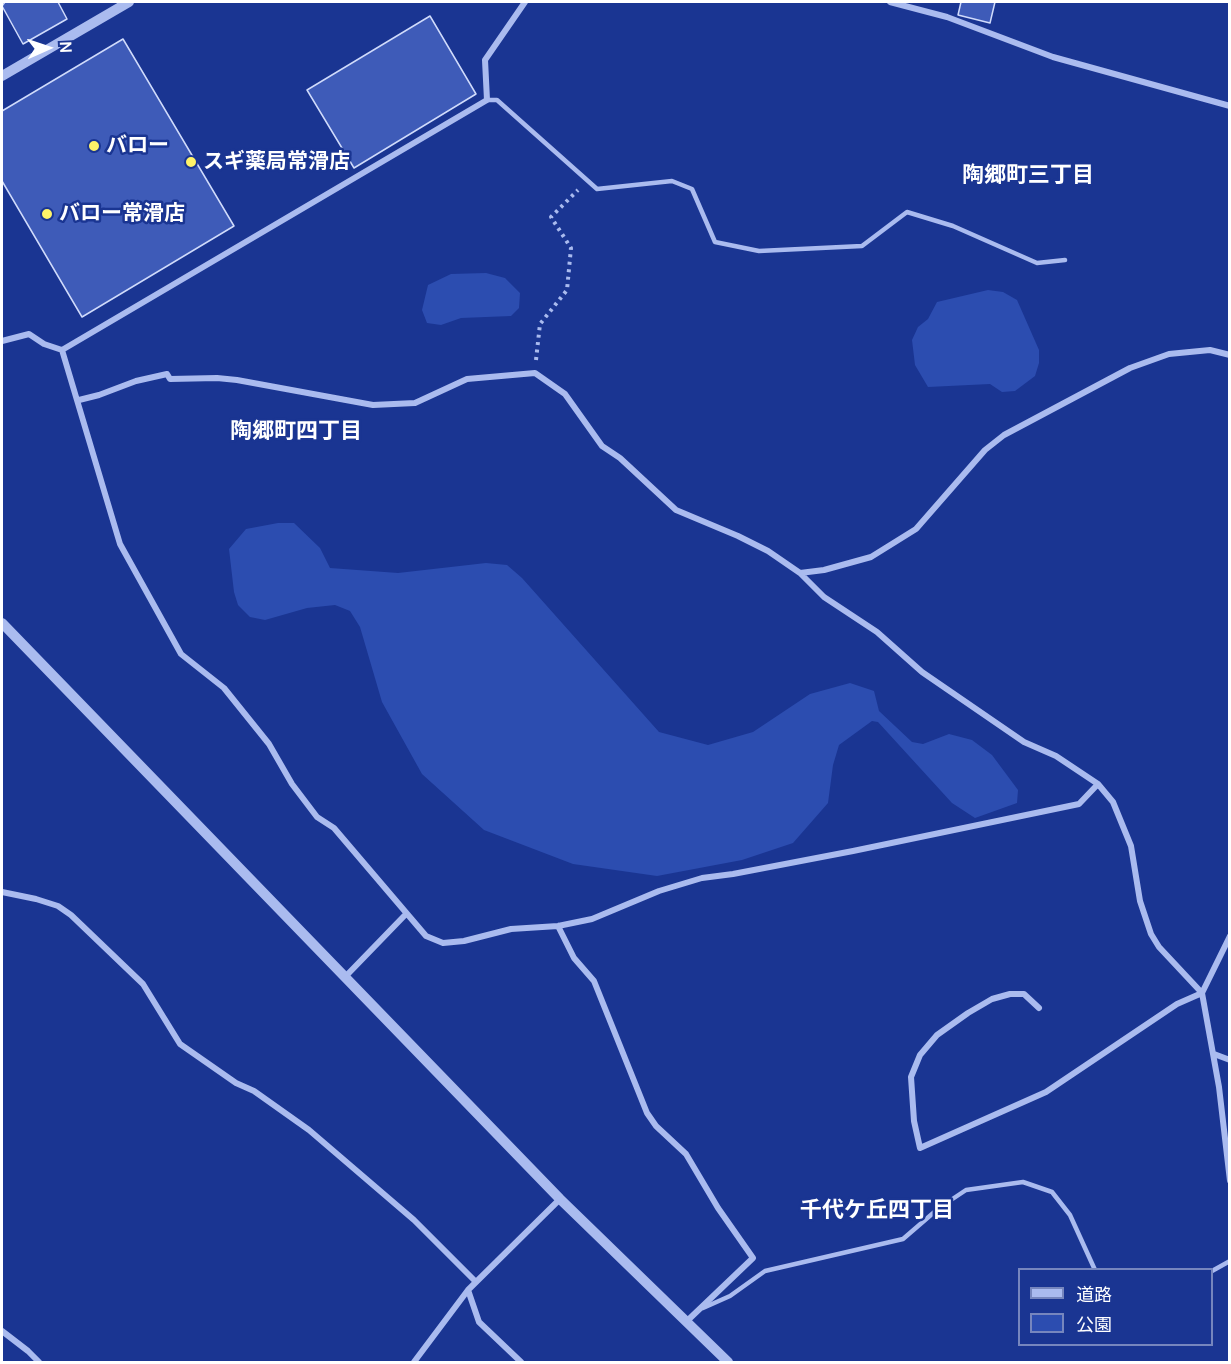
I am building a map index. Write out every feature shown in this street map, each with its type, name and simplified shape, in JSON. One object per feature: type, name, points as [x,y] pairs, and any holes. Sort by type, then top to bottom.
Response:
[{"type":"street","points":[[2,76],[129,2]]},
{"type":"street","points":[[2,341],[29,334],[44,344],[62,350],[487,100],[485,60],[525,2]]},
{"type":"street","points":[[890,2],[947,17],[1053,57],[1230,106]]},
{"type":"street","points":[[62,350],[79,400],[120,543],[181,654],[224,688],[269,744],[292,784],[317,817],[334,828],[426,936],[443,943],[464,941],[511,929],[558,926],[592,919],[659,891],[702,878],[853,851],[1079,804],[1098,784]]},
{"type":"street","points":[[800,573],[824,570],[871,557],[916,529],[985,450],[1004,435],[1130,368],[1169,354],[1210,350],[1230,355]]},
{"type":"street","points":[[79,400],[136,381],[167,374],[170,379],[237,380],[373,405],[415,403],[467,380],[535,373],[565,393],[602,446],[620,458],[676,510],[768,551],[800,573],[824,597],[877,632],[922,672],[1024,742],[1056,756],[1098,784],[1113,802],[1124,825],[1131,846],[1140,901],[1150,934],[1159,947],[1202,993],[1214,1054],[1230,1181]]},
{"type":"street","points":[[2,623],[560,1199],[728,1362]]},
{"type":"street","points":[[2,892],[58,906],[71,915],[143,984],[180,1044],[236,1083],[254,1091],[309,1131],[414,1220],[476,1282]]},
{"type":"street","points":[[345,976],[406,914]]},
{"type":"street","points":[[558,926],[574,958],[594,981],[647,1113],[656,1126],[686,1154],[718,1208],[753,1258],[687,1321]]},
{"type":"street","points":[[1039,1008],[1024,994],[1010,994],[992,999],[968,1012],[931,1041],[920,1054],[911,1077],[914,1121],[920,1148],[1046,1092],[1177,1004],[1202,993],[1230,936]]},
{"type":"street","points":[[1214,1054],[1230,1060]]},
{"type":"street","points":[[414,1362],[468,1290],[560,1199]]},
{"type":"street","points":[[468,1290],[479,1322],[521,1362]]},
{"type":"street","points":[[2,1331],[39,1362]]},
{"type":"lane","points":[[487,100],[496,100],[597,189],[672,181],[692,189],[715,242],[759,251],[862,246],[907,212],[953,226],[1037,263],[1065,260]]},
{"type":"lane","points":[[700,1309],[730,1296],[765,1271],[903,1239],[939,1208],[966,1190],[1023,1182],[1052,1192],[1070,1215],[1095,1268]]},
{"type":"lane","points":[[1213,1270],[1230,1261]]},
{"type":"path","points":[[535,373],[540,324],[567,290],[571,248],[551,217],[587,181]]},
{"type":"green space","points":[[486,273],[505,278],[520,293],[519,308],[511,316],[461,318],[441,325],[427,323],[422,310],[428,285],[451,274]]},
{"type":"green space","points":[[988,290],[1003,292],[1017,300],[1039,350],[1039,363],[1035,376],[1015,391],[1002,392],[990,384],[928,387],[915,365],[912,340],[918,327],[928,319],[937,302]]},
{"type":"green space","points":[[278,523],[294,523],[320,548],[330,568],[398,573],[486,563],[507,565],[522,578],[659,732],[708,745],[753,732],[810,694],[850,683],[874,691],[879,711],[912,742],[923,744],[949,734],[972,740],[992,755],[1018,790],[1017,803],[975,818],[952,803],[878,722],[872,721],[839,745],[833,765],[828,803],[793,843],[742,860],[657,876],[573,864],[484,830],[422,774],[382,702],[360,627],[350,611],[335,605],[307,608],[265,620],[250,617],[238,605],[234,592],[229,549],[246,529]]},
{"type":"building","points":[[5,2],[58,2],[67,19],[23,44],[2,6]]},
{"type":"building","points":[[961,2],[995,2],[990,23],[958,15]]},
{"type":"building","points":[[430,16],[476,94],[354,168],[307,90]]},
{"type":"building","name":"バロー","points":[[123,39],[234,226],[82,317],[2,181],[2,111]]},
{"type":"place","name":"バロー","points":[[94,146]]},
{"type":"place","name":"スギ薬局常滑店","points":[[191,162]]},
{"type":"place","name":"バロー常滑店","points":[[47,214]]},
{"type":"district","name":"陶郷町三丁目","points":[[1028,176]]},
{"type":"district","name":"陶郷町四丁目","points":[[296,432]]},
{"type":"district","name":"千代ケ丘四丁目","points":[[877,1211]]}]
